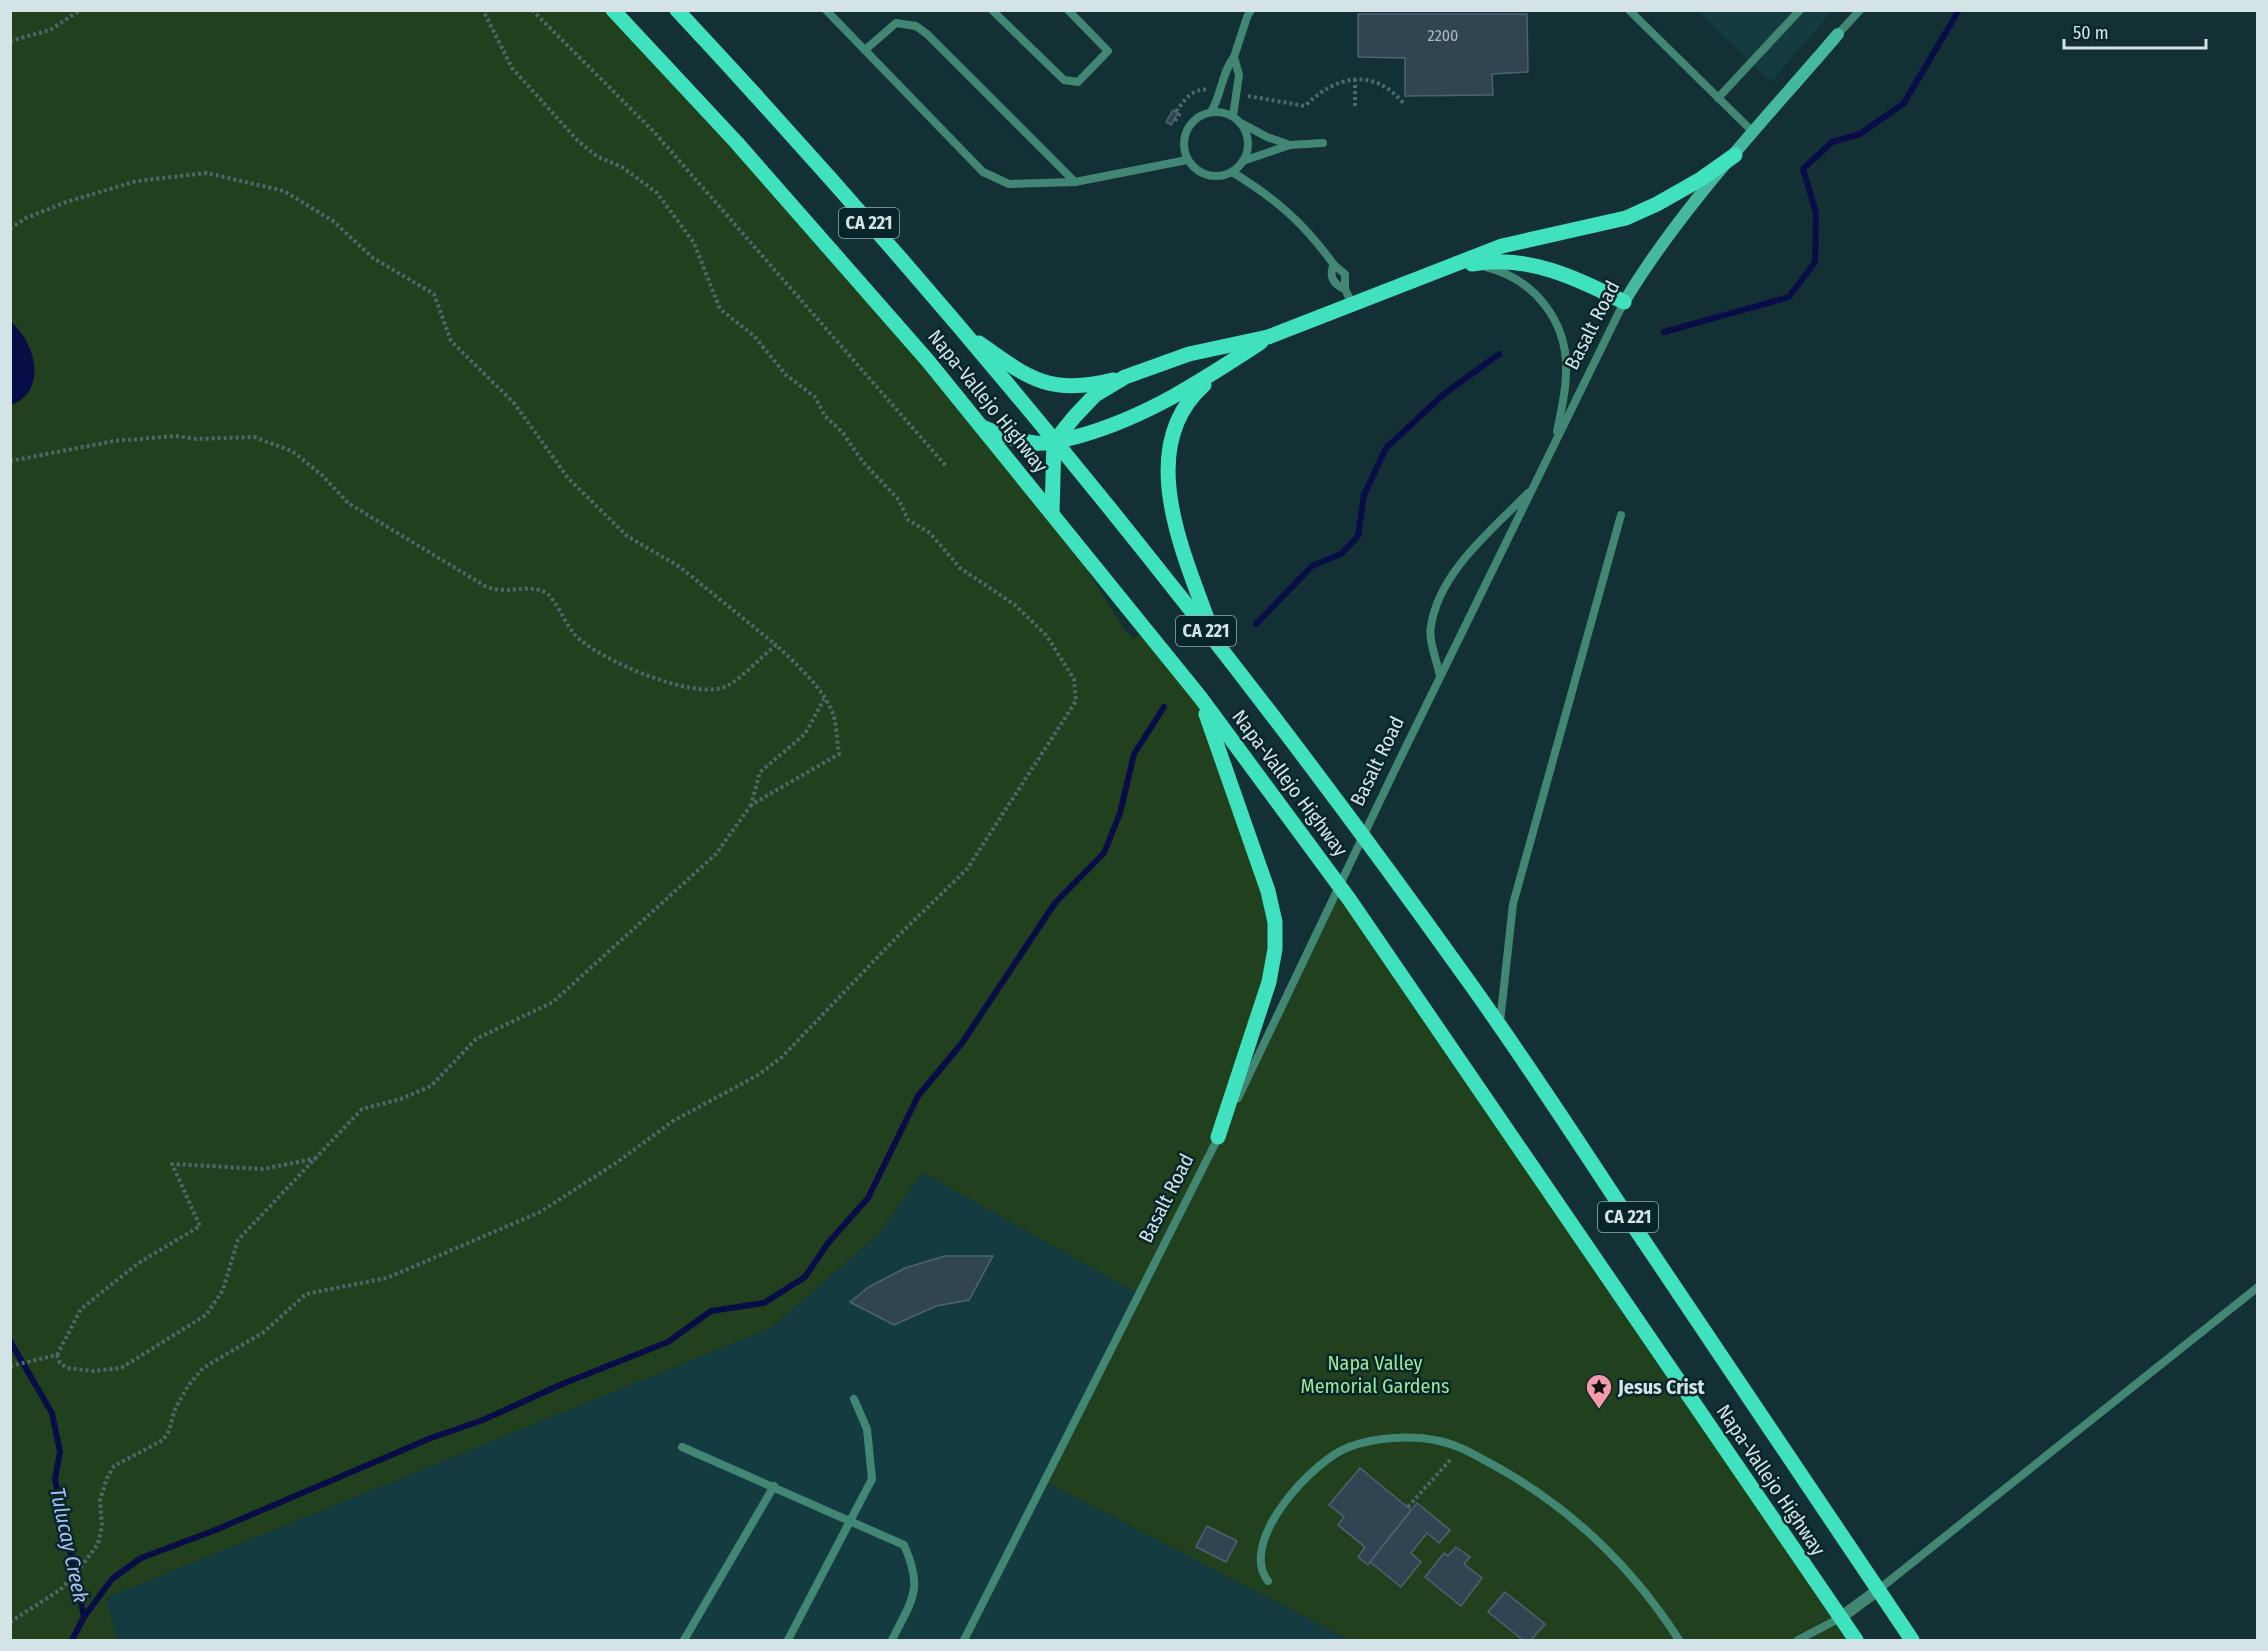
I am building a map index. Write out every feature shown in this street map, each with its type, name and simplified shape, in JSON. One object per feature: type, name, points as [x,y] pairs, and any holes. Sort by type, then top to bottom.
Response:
[{"type":"main road","name":"Napa-Vallejo Highway","points":[[613,10],[737,142],[846,266],[982,427],[1200,697],[1349,899],[1856,1641]]},
{"type":"main road","name":"Napa-Vallejo Highway","points":[[677,10],[870,224],[962,331],[1216,643],[1372,848],[1499,1026],[1912,1641]]},
{"type":"main road","points":[[962,331],[1026,375],[1051,384],[1072,387],[1125,377],[1189,354],[1268,337],[1451,268],[1502,246],[1532,237],[1593,227],[1626,218],[1657,204],[1701,179],[1735,155]]},
{"type":"main road","points":[[1451,268],[1487,261],[1522,263],[1559,272],[1624,302]]},
{"type":"main road","points":[[982,427],[1014,439],[1054,442],[1129,420],[1163,404],[1268,337]]},
{"type":"main road","points":[[1216,643],[1176,526],[1169,492],[1168,461],[1172,433],[1183,409],[1200,388],[1226,365]]},
{"type":"main road","points":[[1052,513],[1054,442],[1095,395],[1125,377]]},
{"type":"main road","points":[[1200,697],[1264,880],[1275,922],[1275,949],[1269,982],[1218,1137]]},
{"type":"street","name":"Basalt Road","points":[[1624,302],[1652,255],[1838,34]]},
{"type":"street","points":[[1840,1618],[1878,1590]]},
{"type":"lane","points":[[826,10],[983,172],[1010,184],[1074,182],[1187,160]]},
{"type":"lane","points":[[992,10],[1064,81],[1078,82],[1108,51],[1068,10]]},
{"type":"lane","points":[[1251,10],[1234,57],[1225,69],[1219,98],[1211,111],[1193,121],[1187,130],[1184,150],[1187,160],[1202,174],[1223,176],[1232,172],[1244,161],[1290,145],[1323,143]]},
{"type":"lane","points":[[1629,10],[1754,133]]},
{"type":"lane","points":[[1718,98],[1800,10]]},
{"type":"lane","points":[[1838,34],[1860,10]]},
{"type":"lane","points":[[865,50],[896,24],[916,26],[927,34],[1074,182]]},
{"type":"lane","points":[[1233,116],[1239,75],[1234,57]]},
{"type":"lane","points":[[1211,111],[1233,116],[1241,123],[1268,137],[1290,145]]},
{"type":"lane","points":[[1241,123],[1248,138],[1244,161]]},
{"type":"lane","points":[[1232,172],[1268,194],[1312,233],[1334,265],[1345,274],[1345,289],[1352,304]]},
{"type":"lane","points":[[1334,265],[1332,276],[1336,283],[1345,289]]},
{"type":"lane","points":[[1451,268],[1482,266],[1504,272],[1524,283],[1554,318],[1564,343],[1567,371],[1555,443]]},
{"type":"lane","name":"Basalt Road","points":[[964,1641],[1218,1137],[1440,676],[1624,302]]},
{"type":"lane","points":[[1440,676],[1430,628],[1440,594],[1466,558],[1533,487]]},
{"type":"lane","points":[[1499,1026],[1513,904],[1621,515]]},
{"type":"lane","points":[[1878,1590],[2258,1287]]},
{"type":"lane","points":[[788,1641],[872,1479],[867,1429],[854,1399]]},
{"type":"lane","points":[[1268,1581],[1262,1570],[1262,1551],[1274,1517],[1304,1478],[1329,1457],[1365,1443],[1412,1437],[1440,1441],[1512,1475],[1563,1509],[1610,1553],[1648,1596],[1679,1641]]},
{"type":"lane","points":[[682,1447],[904,1545],[915,1570],[915,1594],[892,1641]]},
{"type":"lane","points":[[684,1641],[774,1486]]},
{"type":"lane","points":[[1798,1641],[1840,1618]]},
{"type":"path","points":[[10,41],[50,30],[80,10]]},
{"type":"path","points":[[10,1622],[60,1590],[80,1568],[98,1544],[102,1526],[100,1500],[107,1478],[114,1466],[163,1440],[169,1431],[175,1409],[202,1368],[264,1332],[306,1294],[387,1278],[540,1212],[600,1174],[673,1121],[758,1075],[782,1057],[894,939],[967,869],[1076,701],[1074,679],[1046,634],[1015,604],[960,568],[930,533],[908,520],[899,500],[874,475],[843,433],[825,416],[815,397],[786,375],[754,336],[720,309],[694,243],[657,193],[622,167],[598,157],[578,141],[512,68],[483,10]]},
{"type":"path","points":[[532,10],[655,133],[946,466]]},
{"type":"path","points":[[1244,96],[1305,106],[1326,89],[1355,79],[1377,81],[1395,93],[1404,104]]},
{"type":"path","points":[[1355,79],[1355,109]]},
{"type":"path","points":[[1175,121],[1180,113],[1177,110],[1186,98],[1203,89],[1212,91]]},
{"type":"path","points":[[10,229],[26,218],[66,202],[137,181],[207,173],[284,191],[333,220],[373,258],[434,294],[451,341],[514,403],[568,478],[627,536],[680,567],[776,645],[809,677],[824,699],[834,716],[839,754],[751,805]]},
{"type":"path","points":[[10,461],[114,441],[176,436],[196,439],[254,437],[292,451],[315,468],[348,503],[485,586],[504,592],[525,588],[548,593],[574,634],[584,643],[641,674],[689,689],[726,687],[776,645]]},
{"type":"path","points":[[57,1355],[60,1363],[68,1368],[93,1371],[121,1368],[206,1315],[223,1290],[238,1240],[362,1109],[401,1099],[431,1086],[476,1039],[553,1002],[716,854],[751,805],[760,772],[804,734],[824,699]]},
{"type":"path","points":[[10,1366],[57,1355],[81,1309],[138,1264],[200,1226],[172,1164],[263,1168],[318,1158]]},
{"type":"path","points":[[1408,1507],[1461,1449]]},
{"type":"shaded area","points":[[1697,11],[1832,11],[1771,82]]},
{"type":"shaded area","points":[[10,321],[26,341],[34,365],[34,378],[30,389],[23,398],[11,405]]},
{"type":"shaded area","points":[[922,1172],[1139,1294],[1045,1482],[1350,1640],[117,1640],[106,1598],[771,1328],[879,1234]]},
{"type":"green space","name":"Napa Valley Memorial Gardens","points":[[11,10],[613,11],[1052,513],[1125,631],[1134,639],[1145,628],[1200,697],[1268,891],[1275,949],[1220,1131],[1338,889],[1849,1640],[1350,1640],[1044,1481],[1139,1294],[922,1172],[879,1234],[771,1328],[106,1598],[117,1640],[11,1640]]},
{"type":"building","points":[[1358,14],[1527,14],[1528,72],[1492,74],[1493,95],[1405,96],[1405,58],[1358,57]]},
{"type":"building","points":[[1173,110],[1178,113],[1171,125],[1166,122]]},
{"type":"building","points":[[945,1256],[993,1256],[969,1300],[936,1306],[894,1325],[850,1302],[869,1287],[905,1268]]},
{"type":"building","points":[[1360,1468],[1411,1510],[1368,1565],[1358,1557],[1365,1547],[1338,1525],[1344,1517],[1329,1505]]},
{"type":"building","points":[[1417,1503],[1450,1530],[1439,1543],[1427,1533],[1411,1553],[1421,1562],[1401,1587],[1370,1562]]},
{"type":"building","points":[[1207,1526],[1237,1541],[1226,1562],[1196,1547]]},
{"type":"building","points":[[1456,1547],[1470,1557],[1464,1564],[1482,1578],[1461,1606],[1425,1577],[1444,1553],[1448,1556]]},
{"type":"building","points":[[1505,1592],[1545,1624],[1531,1640],[1523,1640],[1488,1612]]},
{"type":"waterway","points":[[1664,332],[1789,297],[1815,262],[1816,213],[1803,169],[1832,142],[1860,134],[1904,103],[1959,10]]},
{"type":"waterway","points":[[1256,624],[1312,566],[1341,554],[1358,536],[1364,495],[1386,448],[1444,394],[1499,354]]},
{"type":"waterway","points":[[72,1640],[84,1617],[112,1579],[141,1558],[213,1531],[431,1438],[483,1420],[560,1385],[668,1342],[711,1311],[764,1303],[805,1277],[828,1243],[868,1198],[918,1096],[962,1043],[1055,903],[1104,853],[1120,813],[1134,754],[1164,707]]},
{"type":"waterway","name":"Tulucay Creek","points":[[10,1341],[52,1413],[60,1452],[55,1479],[84,1617]]},
{"type":"place","name":"Jesus Crist","points":[[1599,1410]]}]
